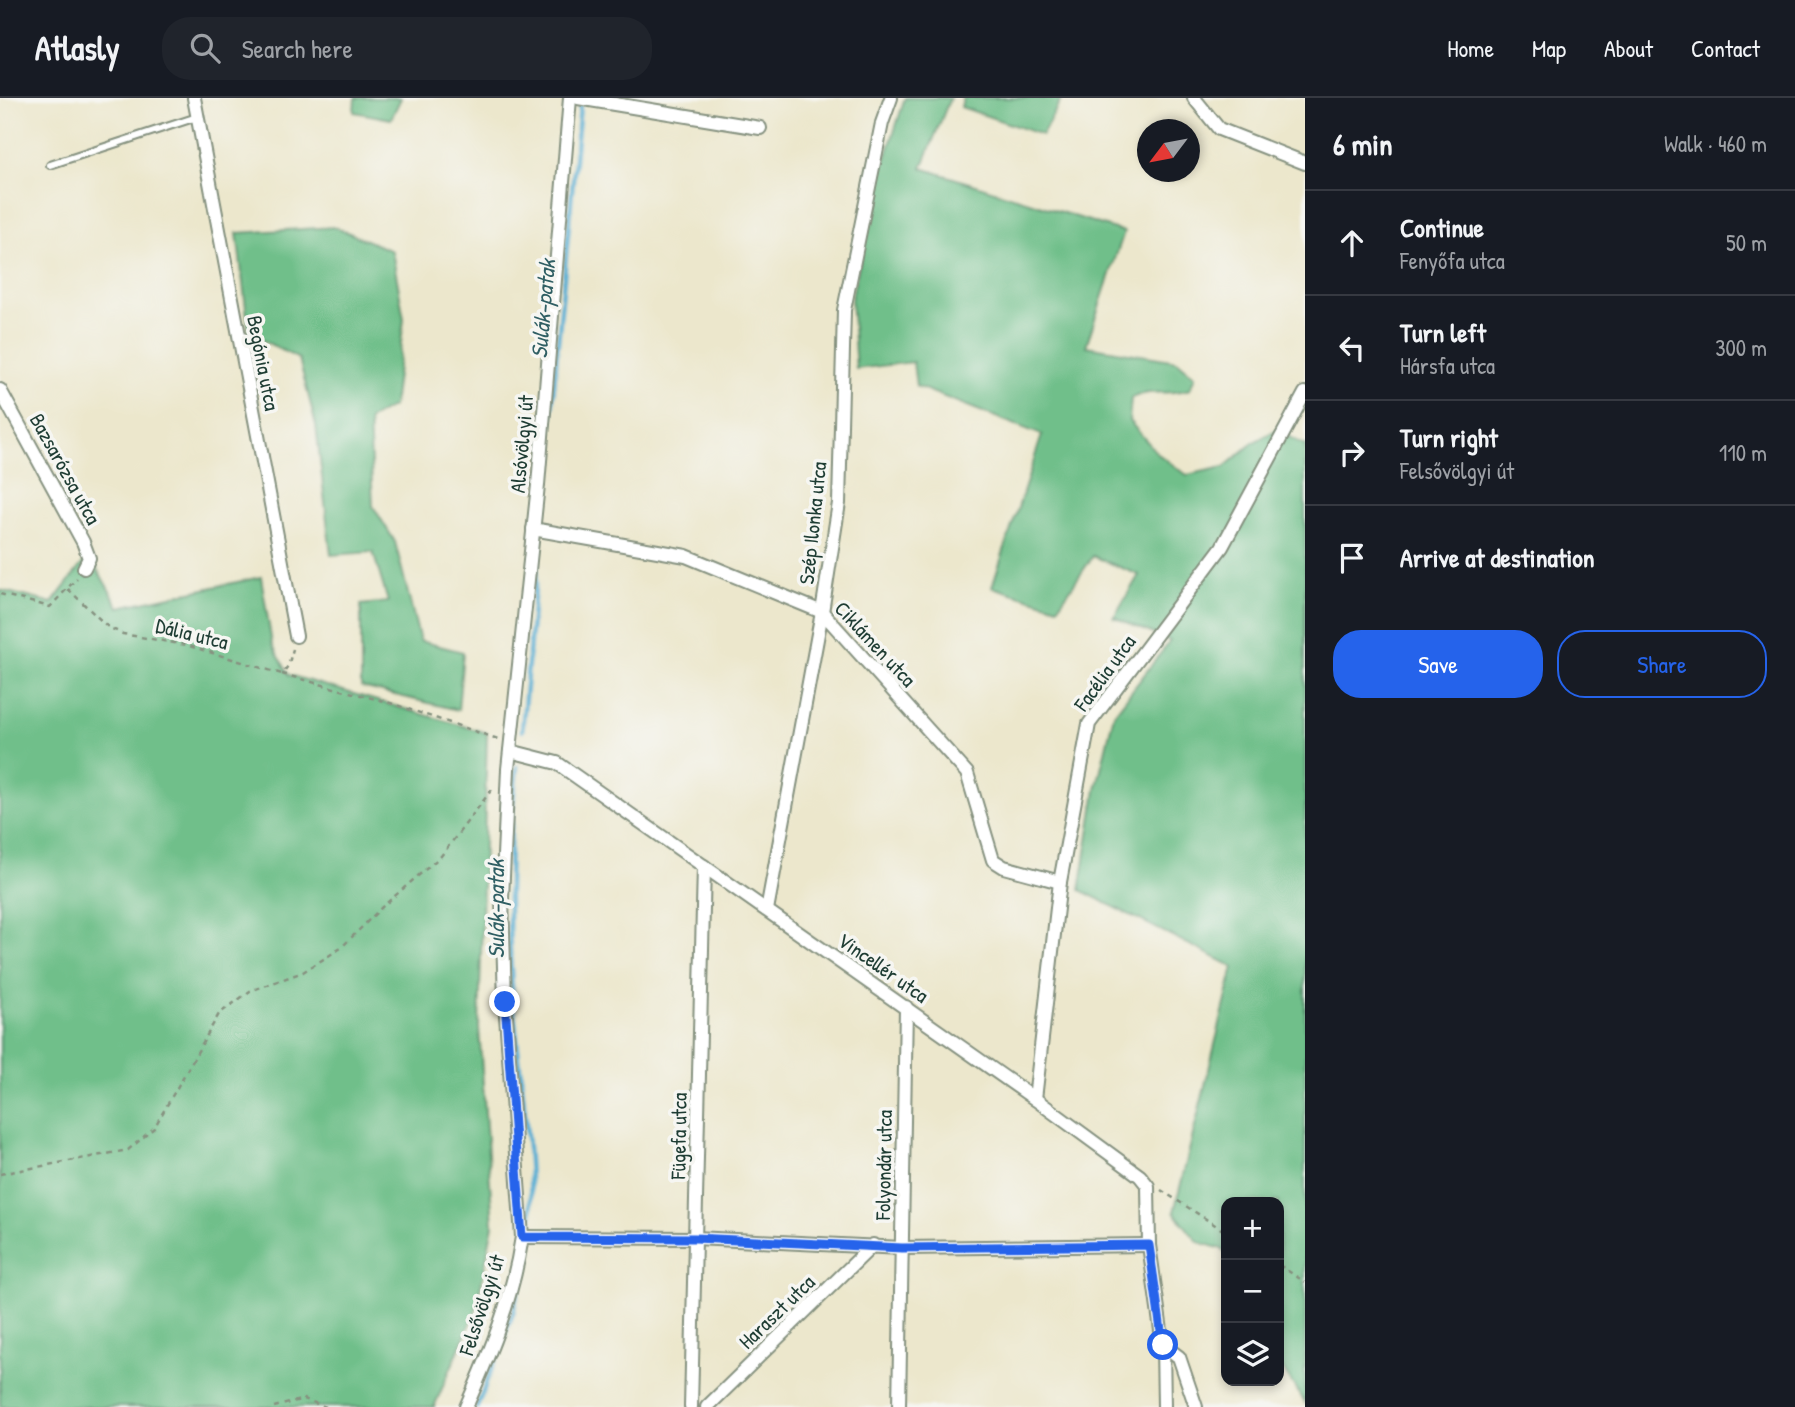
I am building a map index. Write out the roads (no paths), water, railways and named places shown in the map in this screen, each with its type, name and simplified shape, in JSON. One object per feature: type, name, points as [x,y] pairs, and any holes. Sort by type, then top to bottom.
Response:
[{"type":"street","name":"Begónia utca","points":[[194,98],[296,636]]},
{"type":"street","name":"Alsóvölgyi út","points":[[511,746],[533,529],[570,98]]},
{"type":"street","points":[[578,98],[760,128]]},
{"type":"street","name":"Szép Ilonka utca","points":[[767,910],[822,612],[839,503],[844,310],[882,123],[891,98]]},
{"type":"street","points":[[1194,98],[1219,129],[1305,163]]},
{"type":"street","name":"Bazsarózsa utca","points":[[0,390],[83,542],[89,558],[83,568]]},
{"type":"street","name":"Facélia utca","points":[[1035,1099],[1060,882],[1089,724],[1222,547],[1305,393]]},
{"type":"street","name":"Ciklámen utca","points":[[533,529],[686,556],[822,612],[967,774],[993,860],[997,864],[1060,882]]},
{"type":"street","name":"Felsővölgyi út","points":[[466,1407],[500,1327],[516,1274],[522,1237],[505,1002],[502,898],[511,746]]},
{"type":"street","name":"Vincellér utca","points":[[511,746],[557,763],[1035,1099],[1140,1176],[1148,1186],[1149,1245]]},
{"type":"street","name":"Fügefa utca","points":[[691,1407],[704,866]]},
{"type":"street","name":"Folyondár utca","points":[[899,1407],[905,1007]]},
{"type":"street","points":[[522,1237],[695,1238],[902,1248],[1149,1245],[1163,1345],[1164,1407]]},
{"type":"street","name":"Haraszt utca","points":[[707,1407],[873,1245]]},
{"type":"street","points":[[1163,1345],[1179,1357],[1196,1407]]},
{"type":"lane","points":[[50,165],[197,117]]},
{"type":"waterway","name":"Sulák-patak","points":[[542,515],[580,106]]},
{"type":"waterway","name":"Sulák-patak","points":[[522,731],[539,542]]},
{"type":"waterway","name":"Sulák-patak","points":[[517,767],[509,861],[509,927],[512,991],[528,1144],[531,1218]]},
{"type":"waterway","name":"Sulák-patak","points":[[477,1407],[513,1313],[528,1249]]}]
